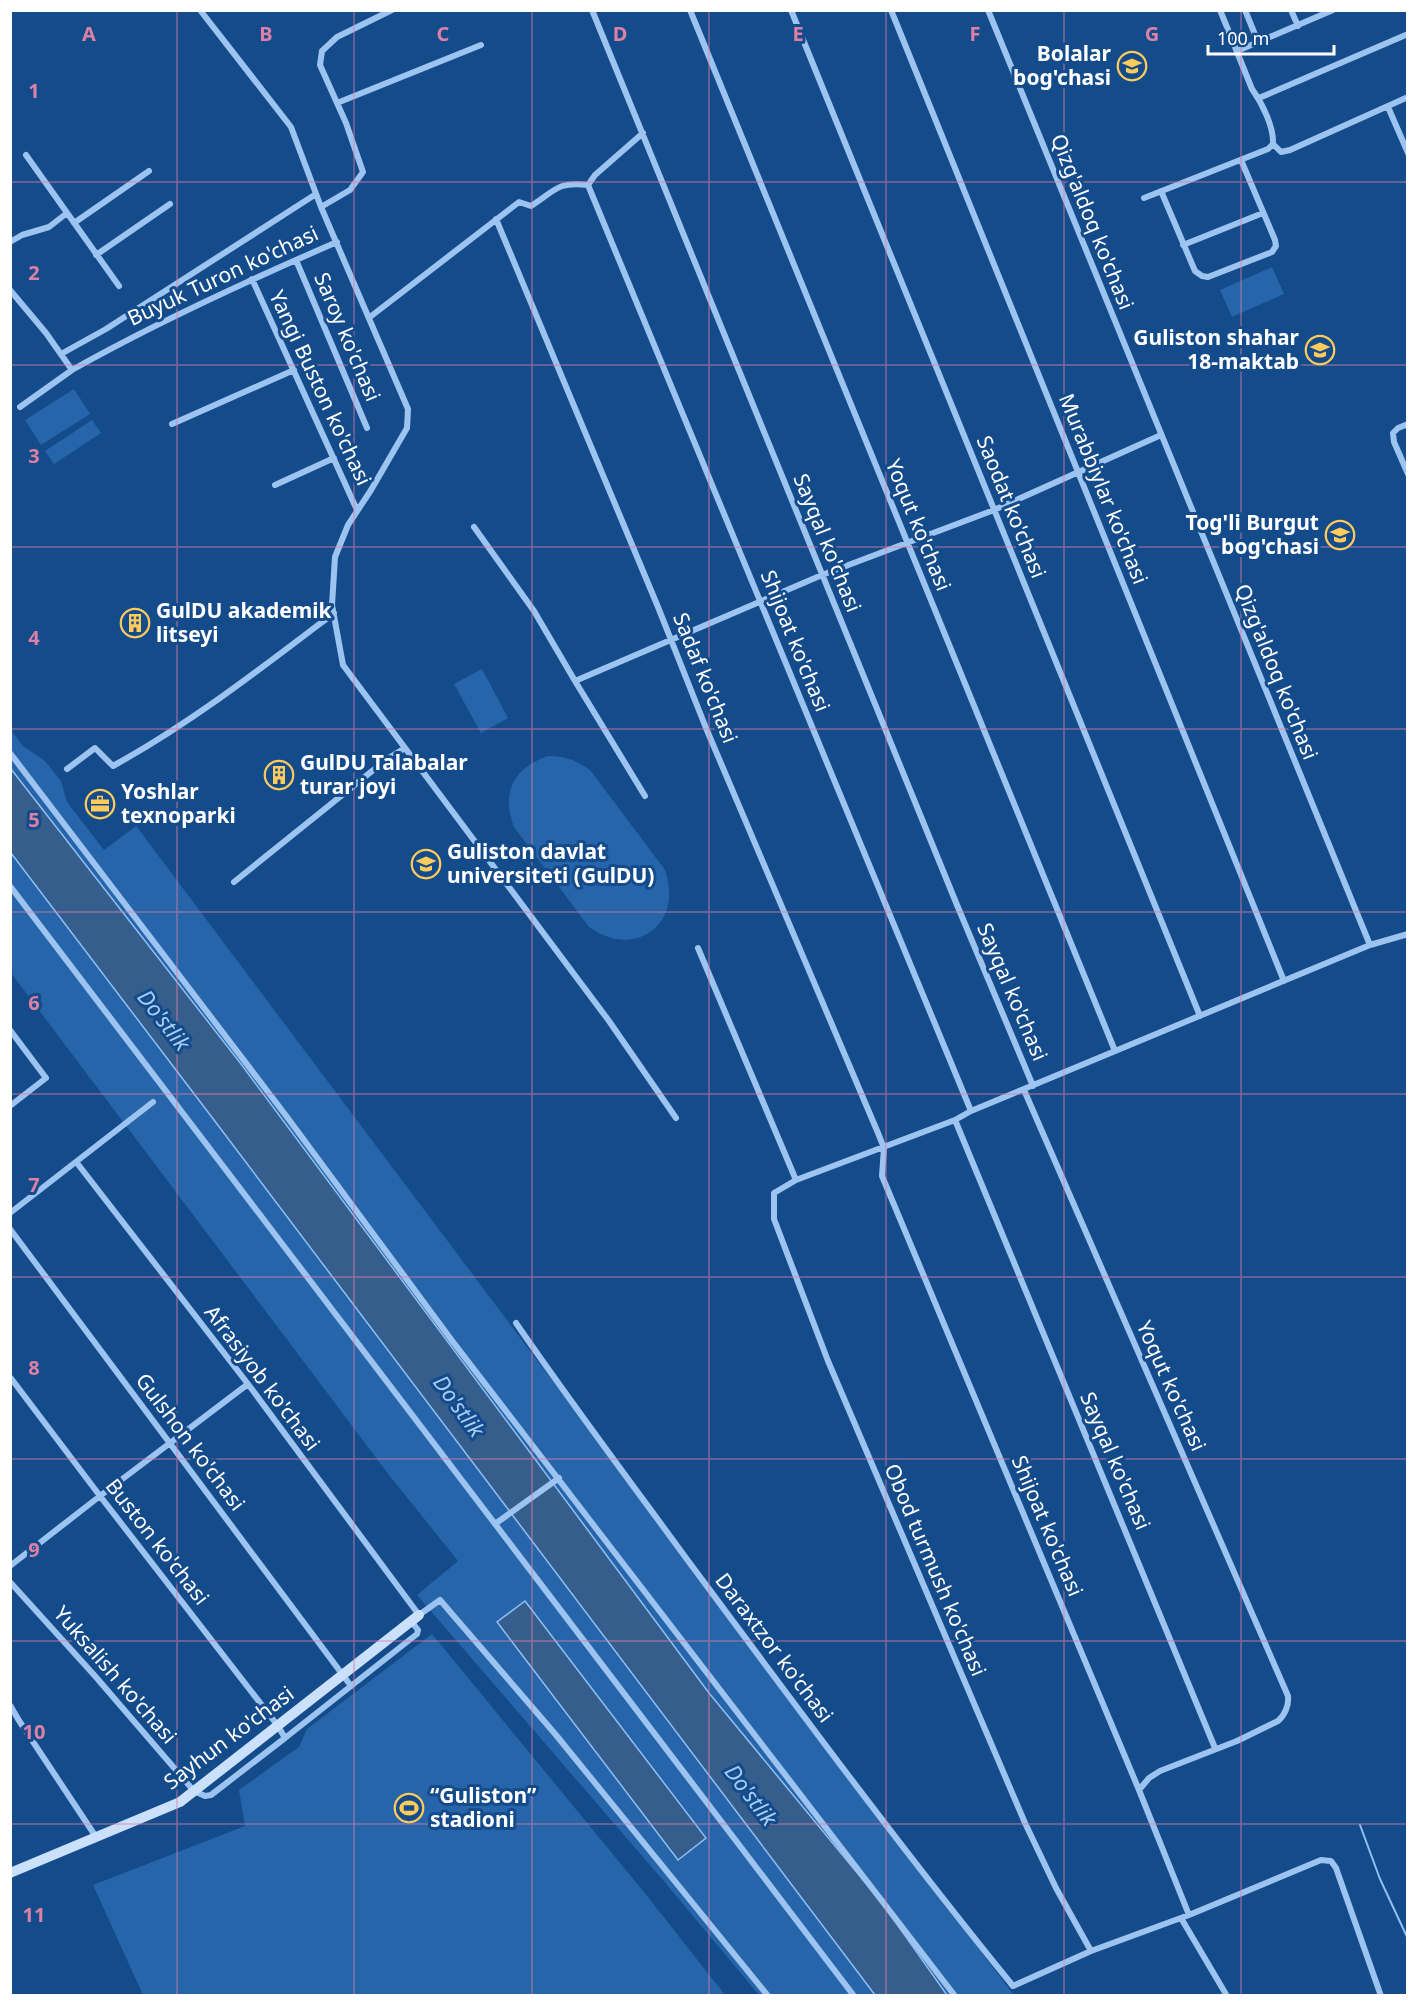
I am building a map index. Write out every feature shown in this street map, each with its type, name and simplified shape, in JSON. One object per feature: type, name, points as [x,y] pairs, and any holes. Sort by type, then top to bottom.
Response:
[{"type":"street","points":[[200,10],[291,127],[321,207],[408,409],[407,428],[348,525],[335,557],[334,613],[343,665],[609,1021],[676,1118]]},
{"type":"street","points":[[321,207],[350,190],[363,172],[320,65],[322,51],[337,37],[392,10]]},
{"type":"street","name":"Sayqal ko'chasi","points":[[592,10],[822,575],[1034,1086]]},
{"type":"street","name":"Yoqut ko'chasi","points":[[690,10],[1115,1051]]},
{"type":"street","name":"Saodat ko'chasi","points":[[791,10],[1200,1016]]},
{"type":"street","name":"Murabbiylar ko'chasi","points":[[891,10],[1284,981]]},
{"type":"street","name":"Qizg'aldoq ko'chasi","points":[[988,10],[1370,945]]},
{"type":"street","points":[[1144,198],[1268,149],[1273,144],[1274,136],[1259,98],[1252,89],[1220,10]]},
{"type":"street","points":[[1245,10],[1258,42]]},
{"type":"street","points":[[1291,10],[1298,26]]},
{"type":"street","points":[[1237,51],[1333,10]]},
{"type":"street","points":[[1259,98],[1407,34]]},
{"type":"street","points":[[337,103],[481,45]]},
{"type":"street","points":[[1273,144],[1281,152],[1290,150],[1407,97]]},
{"type":"street","points":[[1388,106],[1407,153]]},
{"type":"street","points":[[370,317],[519,202],[531,206],[571,182],[588,185],[594,175],[643,133]]},
{"type":"street","points":[[26,155],[119,286]]},
{"type":"street","points":[[1161,191],[1195,271],[1202,276],[1208,277],[1272,252],[1276,246],[1275,240],[1241,159]]},
{"type":"street","points":[[74,223],[149,171]]},
{"type":"street","name":"Shijoat ko'chasi","points":[[588,185],[971,1111]]},
{"type":"street","points":[[61,354],[106,329],[316,194]]},
{"type":"street","points":[[96,255],[170,204]]},
{"type":"street","points":[[10,242],[22,235],[49,226],[67,213]]},
{"type":"street","points":[[1184,245],[1263,213]]},
{"type":"street","name":"Sadaf ko'chasi","points":[[496,219],[575,404],[706,728],[884,1149]]},
{"type":"street","name":"Buyuk Turon ko'chasi","points":[[20,407],[72,370],[123,341],[252,279],[337,242]]},
{"type":"street","name":"Saroy ko'chasi","points":[[296,260],[368,428]]},
{"type":"street","name":"Yangi Buston ko'chasi","points":[[252,279],[357,510]]},
{"type":"street","points":[[10,290],[72,370]]},
{"type":"street","points":[[172,424],[294,370]]},
{"type":"street","points":[[1407,424],[1393,433],[1394,442],[1407,474]]},
{"type":"street","points":[[574,681],[822,575],[994,510],[1161,435]]},
{"type":"street","points":[[275,485],[334,458]]},
{"type":"street","points":[[474,527],[534,611],[645,796]]},
{"type":"street","points":[[67,770],[95,748],[113,766],[136,753],[252,675],[334,613]]},
{"type":"street","points":[[234,882],[387,759],[405,748]]},
{"type":"street","points":[[10,753],[453,1342],[955,1995]]},
{"type":"street","points":[[10,886],[854,1995]]},
{"type":"street","points":[[698,948],[796,1180],[884,1149],[1370,945],[1407,934]]},
{"type":"street","points":[[10,1030],[46,1078],[10,1106]]},
{"type":"street","name":"Yoqut ko'chasi","points":[[1024,1090],[1288,1696],[1287,1707],[1283,1717],[1278,1721],[1237,1741],[1215,1748]]},
{"type":"street","points":[[10,1213],[153,1102]]},
{"type":"street","name":"Sayqal ko'chasi","points":[[955,1120],[1215,1748]]},
{"type":"street","name":"Shijoat ko'chasi","points":[[884,1149],[882,1176],[1189,1915]]},
{"type":"street","name":"Afrasiyob ko'chasi","points":[[77,1163],[248,1384],[415,1618]]},
{"type":"street","name":"Obod turmush ko'chasi","points":[[796,1180],[774,1193],[774,1219],[833,1371],[1025,1823],[1056,1888],[1091,1951]]},
{"type":"street","name":"Gulshon ko'chasi","points":[[10,1229],[351,1686]]},
{"type":"street","name":"Daraxtzor ko'chasi","points":[[516,1323],[576,1410],[772,1675],[930,1884],[1013,1986],[1091,1951]]},
{"type":"street","name":"Buston ko'chasi","points":[[10,1377],[285,1738]]},
{"type":"street","points":[[10,1566],[248,1384]]},
{"type":"street","points":[[495,1524],[559,1478]]},
{"type":"street","name":"Yuksalish ko'chasi","points":[[10,1582],[194,1791]]},
{"type":"street","points":[[194,1791],[205,1796],[211,1795],[285,1738],[417,1634],[415,1618],[440,1600],[556,1735],[768,1995]]},
{"type":"street","name":"Sayhun ko'chasi","points":[[10,1873],[180,1802],[415,1618]]},
{"type":"street","points":[[10,1705],[96,1837]]},
{"type":"street","points":[[10,1723],[18,1719]]},
{"type":"street","points":[[1139,1790],[1144,1783],[1160,1771],[1215,1748]]},
{"type":"street","points":[[1091,1951],[1189,1915],[1321,1860],[1330,1861],[1336,1868],[1381,1995]]},
{"type":"street","points":[[1181,1918],[1227,1995]]},
{"type":"shaded area","points":[[1272,267],[1284,294],[1232,317],[1220,290]]},
{"type":"shaded area","points":[[74,389],[90,414],[41,445],[25,420]]},
{"type":"shaded area","points":[[92,420],[101,433],[54,464],[45,451]]},
{"type":"shaded area","points":[[482,669],[508,718],[481,733],[454,684]]},
{"type":"shaded area","points":[[11,730],[23,746],[45,761],[61,781],[67,802],[104,850],[136,826],[1013,1994],[759,1995],[417,1595],[458,1561],[389,1475],[11,973]]},
{"type":"shaded area","points":[[548,756],[570,759],[590,770],[665,870],[669,889],[668,906],[661,920],[651,931],[638,938],[623,940],[606,936],[589,927],[514,827],[509,803],[513,783],[526,767]]},
{"type":"shaded area","name":"“Guliston” stadioni","points":[[432,1634],[648,1897],[725,1995],[143,1995],[93,1885],[245,1826],[239,1790],[299,1747],[307,1729]]},
{"type":"water","name":"Do'stlik","points":[[11,769],[241,1064],[709,1693],[882,1903],[947,1995],[875,1995],[11,853]]},
{"type":"water","points":[[525,1601],[706,1838],[678,1860],[497,1622]]},
{"type":"waterway","points":[[1360,1825],[1380,1879],[1408,1939]]},
{"type":"place","name":"Bolalar bog'chasi","points":[[1132,66]]},
{"type":"place","name":"Guliston shahar 18-maktab","points":[[1320,350]]},
{"type":"place","name":"Tog'li Burgut bog'chasi","points":[[1340,535]]},
{"type":"place","name":"GulDU akademik litseyi","points":[[135,623]]},
{"type":"place","name":"GulDU Talabalar turar joyi","points":[[279,775]]},
{"type":"place","name":"Yoshlar texnoparki","points":[[100,804]]},
{"type":"place","name":"Guliston davlat universiteti (GulDU)","points":[[426,864]]},
{"type":"place","name":"“Guliston” stadioni","points":[[409,1808]]}]
